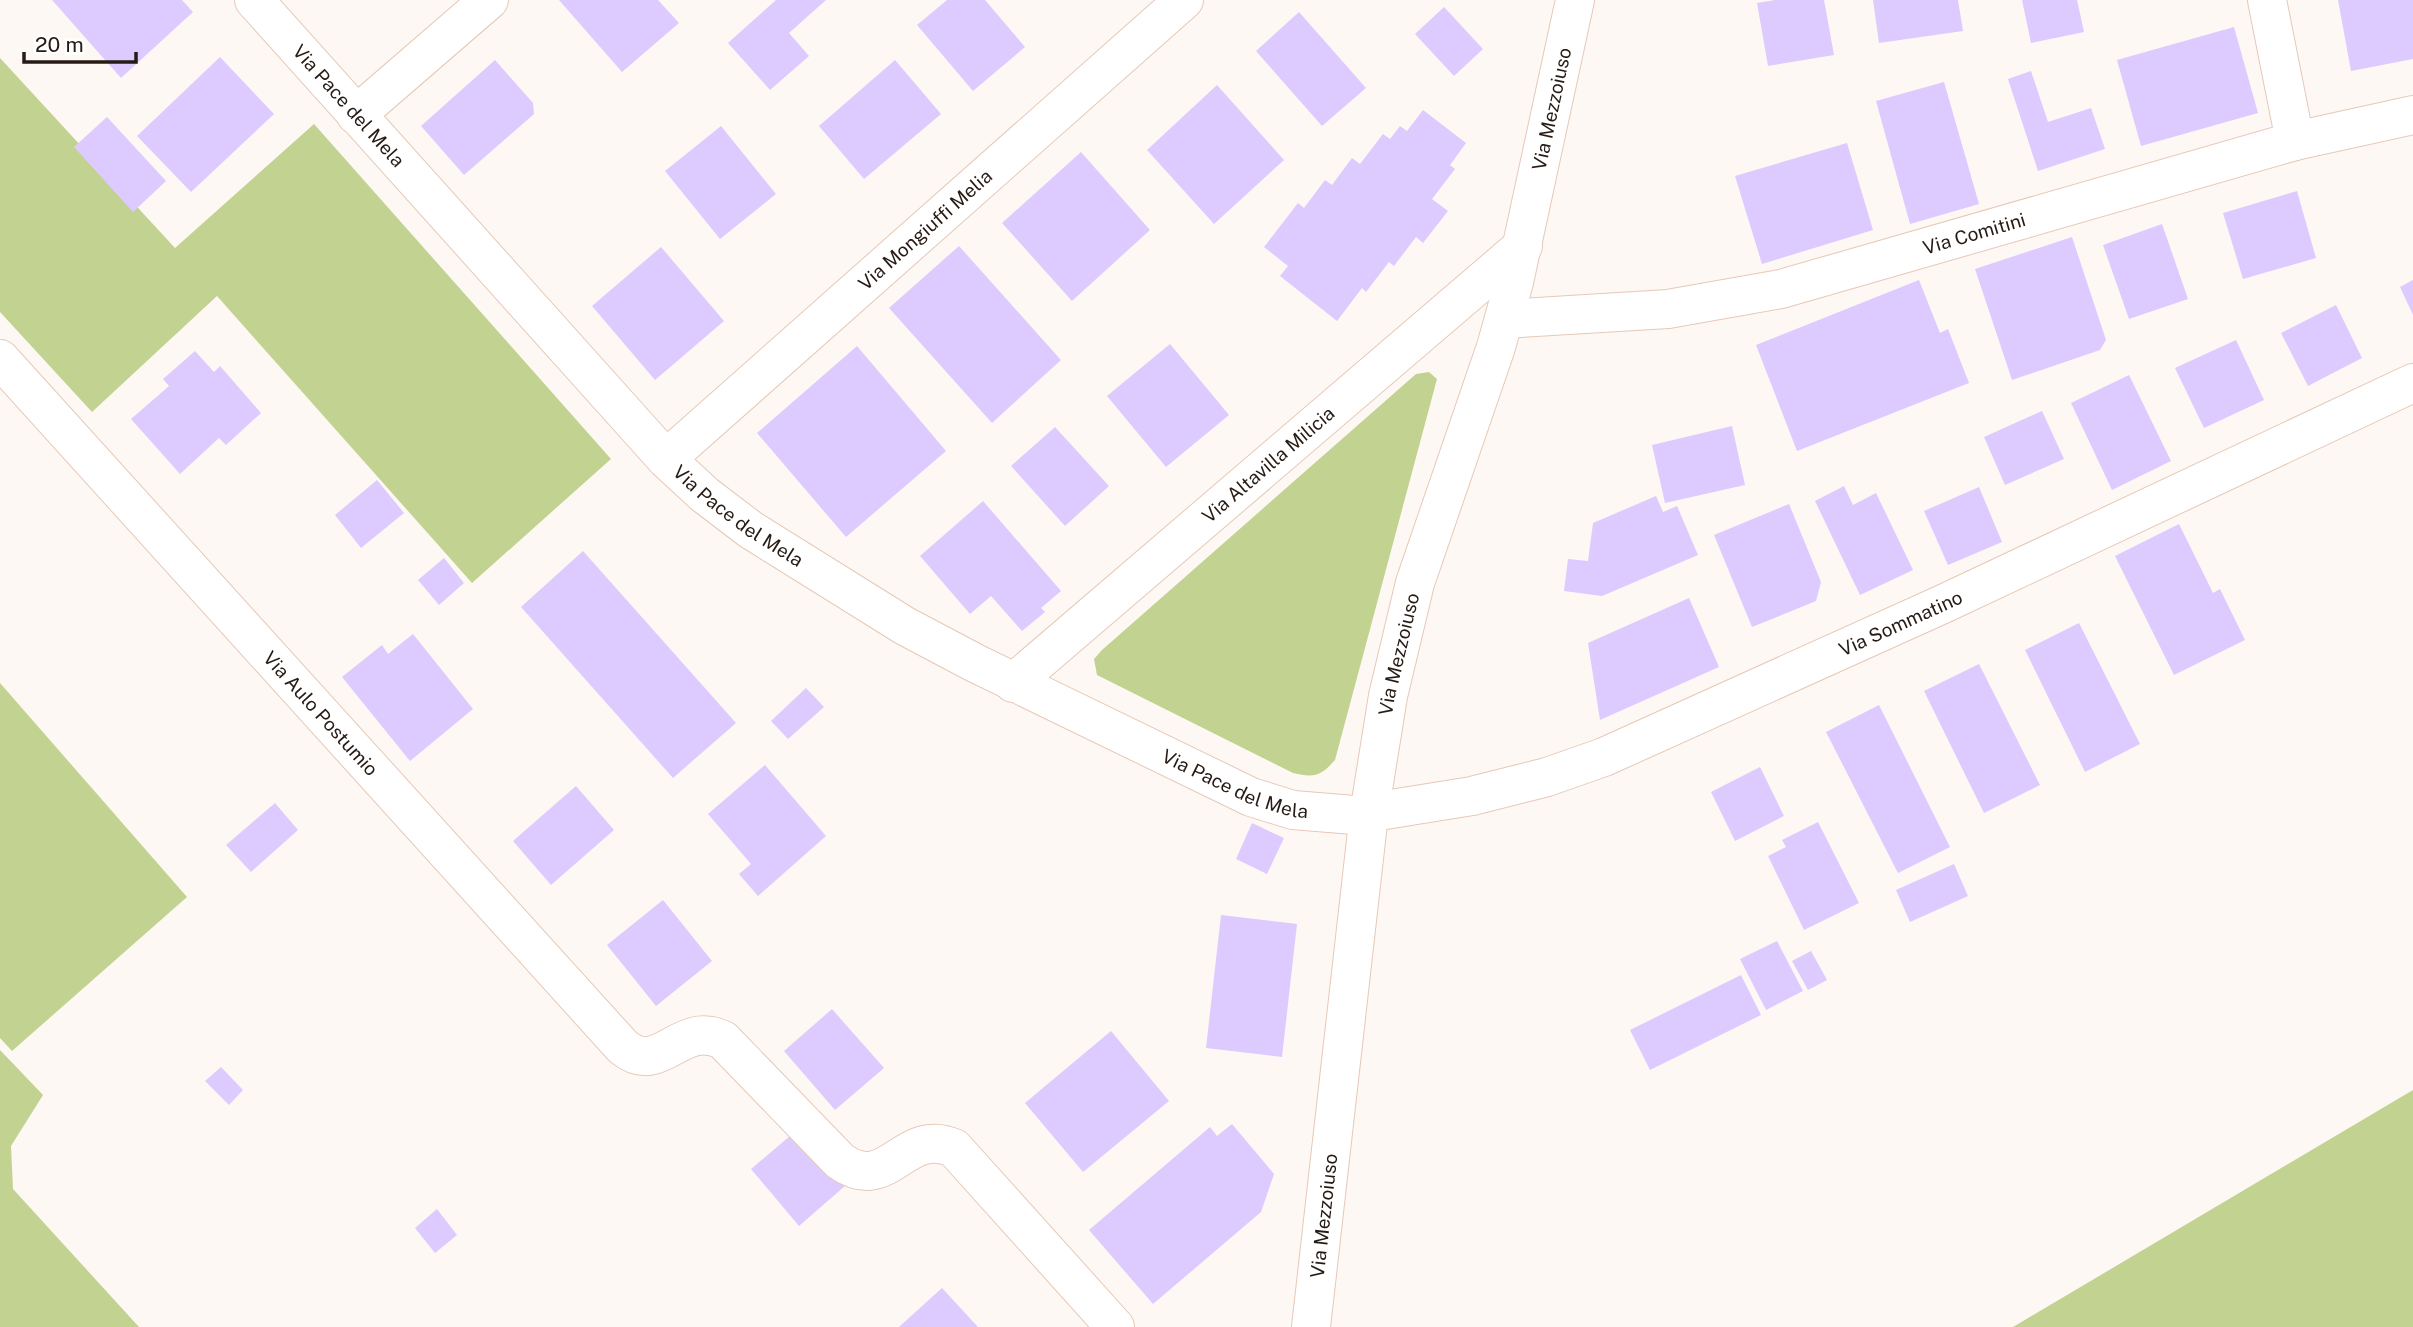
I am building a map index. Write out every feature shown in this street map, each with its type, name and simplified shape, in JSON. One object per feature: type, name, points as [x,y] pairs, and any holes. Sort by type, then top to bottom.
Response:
[{"type":"street","name":"Via Pace del Mela","points":[[254,0],[666,459],[705,495],[751,530],[905,626],[1013,682],[1251,797],[1309,812],[1369,814]]},
{"type":"street","points":[[356,115],[489,0]]},
{"type":"street","name":"Via Mongiuffi Melia","points":[[666,459],[1184,0]]},
{"type":"street","name":"Via Mezzoiuso","points":[[1311,1327],[1369,814],[1382,723],[1412,593],[1504,319],[1523,246],[1576,0]]},
{"type":"street","points":[[2267,0],[2295,141]]},
{"type":"street","name":"Via Comitini","points":[[1504,319],[1668,309],[1781,289],[2295,141],[2413,115]]},
{"type":"street","name":"Via Altavilla Milicia","points":[[1013,682],[1523,246]]},
{"type":"street","name":"Via Aulo Postumio","points":[[0,359],[623,1047],[647,1056],[666,1051],[694,1035],[704,1034],[723,1040],[840,1161],[856,1170],[883,1169],[920,1144],[931,1142],[954,1148],[1115,1327]]},
{"type":"street","name":"Via Sommatino","points":[[1369,814],[1497,790],[1604,757],[1944,604],[2413,383]]},
{"type":"green space","points":[[0,58],[175,248],[314,124],[611,459],[472,583],[217,296],[92,412],[0,312]]},
{"type":"green space","points":[[1429,372],[1437,379],[1335,760],[1330,765],[1317,774],[1293,773],[1097,675],[1094,659],[1102,650],[1416,374]]},
{"type":"green space","points":[[0,683],[187,897],[12,1051],[0,1038]]},
{"type":"green space","points":[[0,1050],[43,1095],[11,1146],[13,1189],[139,1327],[0,1327]]},
{"type":"green space","points":[[2413,1090],[2413,1327],[2013,1327]]},
{"type":"building","points":[[52,0],[182,0],[193,12],[121,78]]},
{"type":"building","points":[[559,0],[658,0],[679,23],[622,72]]},
{"type":"building","points":[[776,0],[826,0],[789,33],[809,56],[770,90],[728,43]]},
{"type":"building","points":[[947,0],[985,0],[1025,47],[973,91],[917,25]]},
{"type":"building","points":[[1775,0],[1824,0],[1834,55],[1768,66],[1757,3]]},
{"type":"building","points":[[1873,0],[1958,0],[1963,31],[1879,43]]},
{"type":"building","points":[[2022,0],[2077,0],[2084,32],[2031,43]]},
{"type":"building","points":[[2338,0],[2413,0],[2413,59],[2351,71]]},
{"type":"building","points":[[1444,7],[1483,49],[1454,76],[1415,34]]},
{"type":"building","points":[[1299,12],[1366,88],[1322,126],[1256,51]]},
{"type":"building","points":[[2234,27],[2258,113],[2141,146],[2117,60]]},
{"type":"building","points":[[220,57],[274,114],[191,192],[137,136]]},
{"type":"building","points":[[495,60],[533,103],[534,114],[464,175],[421,126]]},
{"type":"building","points":[[895,60],[941,114],[864,179],[819,126]]},
{"type":"building","points":[[2031,71],[2048,122],[2091,108],[2105,149],[2038,171],[2008,79]]},
{"type":"building","points":[[1944,82],[1979,204],[1910,224],[1876,101]]},
{"type":"building","points":[[1217,85],[1284,160],[1214,224],[1147,150]]},
{"type":"building","points":[[1423,110],[1466,143],[1450,165],[1455,169],[1432,199],[1448,211],[1423,243],[1416,237],[1394,266],[1389,262],[1366,292],[1362,288],[1337,321],[1280,276],[1288,266],[1264,247],[1298,203],[1304,208],[1325,180],[1332,185],[1352,158],[1360,164],[1383,134],[1390,139],[1400,126],[1407,131]]},
{"type":"building","points":[[107,117],[166,181],[133,212],[74,147]]},
{"type":"building","points":[[721,126],[776,194],[720,239],[665,171]]},
{"type":"building","points":[[1847,143],[1873,230],[1762,264],[1735,176]]},
{"type":"building","points":[[1081,152],[1150,230],[1072,301],[1002,223]]},
{"type":"building","points":[[2297,191],[2316,258],[2243,279],[2223,213]]},
{"type":"building","points":[[2162,224],[2188,299],[2129,319],[2103,245]]},
{"type":"building","points":[[2072,237],[2106,340],[2100,350],[2012,380],[1975,269]]},
{"type":"building","points":[[959,246],[1061,360],[992,423],[889,308]]},
{"type":"building","points":[[661,247],[724,321],[655,380],[592,306]]},
{"type":"building","points":[[1919,280],[1940,333],[1948,329],[1969,383],[1797,451],[1756,345]]},
{"type":"building","points":[[2413,280],[2413,315],[2400,287]]},
{"type":"building","points":[[2336,305],[2362,358],[2308,386],[2281,333]]},
{"type":"building","points":[[2236,340],[2264,400],[2204,428],[2175,368]]},
{"type":"building","points":[[1170,344],[1229,415],[1166,467],[1107,396]]},
{"type":"building","points":[[857,346],[946,451],[846,537],[757,433]]},
{"type":"building","points":[[195,351],[214,372],[220,366],[261,413],[226,445],[219,438],[180,474],[131,419],[169,386],[163,379]]},
{"type":"building","points":[[2129,375],[2171,461],[2112,490],[2071,403]]},
{"type":"building","points":[[2042,411],[2064,459],[2005,485],[1984,437]]},
{"type":"building","points":[[1732,426],[1745,485],[1665,503],[1652,445]]},
{"type":"building","points":[[1055,427],[1109,486],[1065,526],[1011,466]]},
{"type":"building","points":[[377,480],[404,513],[361,548],[335,515]]},
{"type":"building","points":[[1844,486],[1853,505],[1876,493],[1913,570],[1860,595],[1815,501]]},
{"type":"building","points":[[1979,487],[2002,542],[1948,565],[1924,511]]},
{"type":"building","points":[[1656,496],[1663,512],[1677,506],[1698,555],[1602,596],[1564,591],[1568,559],[1588,561],[1593,523]]},
{"type":"building","points":[[983,501],[1061,591],[1041,608],[1045,612],[1022,631],[991,596],[970,614],[920,556]]},
{"type":"building","points":[[1789,504],[1821,582],[1816,601],[1752,627],[1714,535]]},
{"type":"building","points":[[2179,524],[2213,593],[2220,589],[2245,640],[2174,675],[2115,556]]},
{"type":"building","points":[[583,551],[736,723],[673,778],[521,607]]},
{"type":"building","points":[[444,558],[464,583],[439,605],[418,580]]},
{"type":"building","points":[[1689,598],[1719,667],[1600,720],[1588,643]]},
{"type":"building","points":[[2079,623],[2140,744],[2085,772],[2025,650]]},
{"type":"building","points":[[413,634],[473,709],[410,761],[342,677],[382,645],[388,654]]},
{"type":"building","points":[[1979,664],[2040,785],[1984,813],[1924,691]]},
{"type":"building","points":[[806,688],[824,707],[788,739],[771,721]]},
{"type":"building","points":[[1879,705],[1950,847],[1898,873],[1826,732]]},
{"type":"building","points":[[765,765],[826,836],[758,896],[739,874],[751,864],[708,814]]},
{"type":"building","points":[[1760,767],[1784,816],[1735,841],[1711,792]]},
{"type":"building","points":[[576,786],[614,830],[551,885],[513,841]]},
{"type":"building","points":[[275,803],[298,830],[251,872],[226,845]]},
{"type":"building","points":[[1818,822],[1859,903],[1804,930],[1768,856],[1786,847],[1782,840]]},
{"type":"building","points":[[1252,823],[1284,838],[1267,874],[1236,859]]},
{"type":"building","points":[[1954,864],[1968,896],[1910,922],[1896,890]]},
{"type":"building","points":[[663,900],[712,961],[656,1006],[607,945]]},
{"type":"building","points":[[1221,915],[1297,924],[1282,1057],[1206,1048]]},
{"type":"building","points":[[1777,941],[1803,991],[1766,1010],[1740,959]]},
{"type":"building","points":[[1811,951],[1827,980],[1808,990],[1792,961]]},
{"type":"building","points":[[1741,975],[1761,1015],[1650,1070],[1630,1030]]},
{"type":"building","points":[[832,1009],[884,1068],[835,1110],[784,1051]]},
{"type":"building","points":[[1111,1031],[1169,1101],[1083,1172],[1025,1103]]},
{"type":"building","points":[[221,1067],[243,1090],[229,1105],[205,1081]]},
{"type":"building","points":[[1232,1124],[1274,1174],[1261,1212],[1153,1304],[1089,1230],[1210,1127],[1217,1136]]},
{"type":"building","points":[[797,1130],[845,1186],[799,1226],[751,1169]]},
{"type":"building","points":[[437,1209],[457,1235],[435,1253],[415,1228]]},
{"type":"building","points":[[942,1288],[978,1327],[899,1327]]}]
